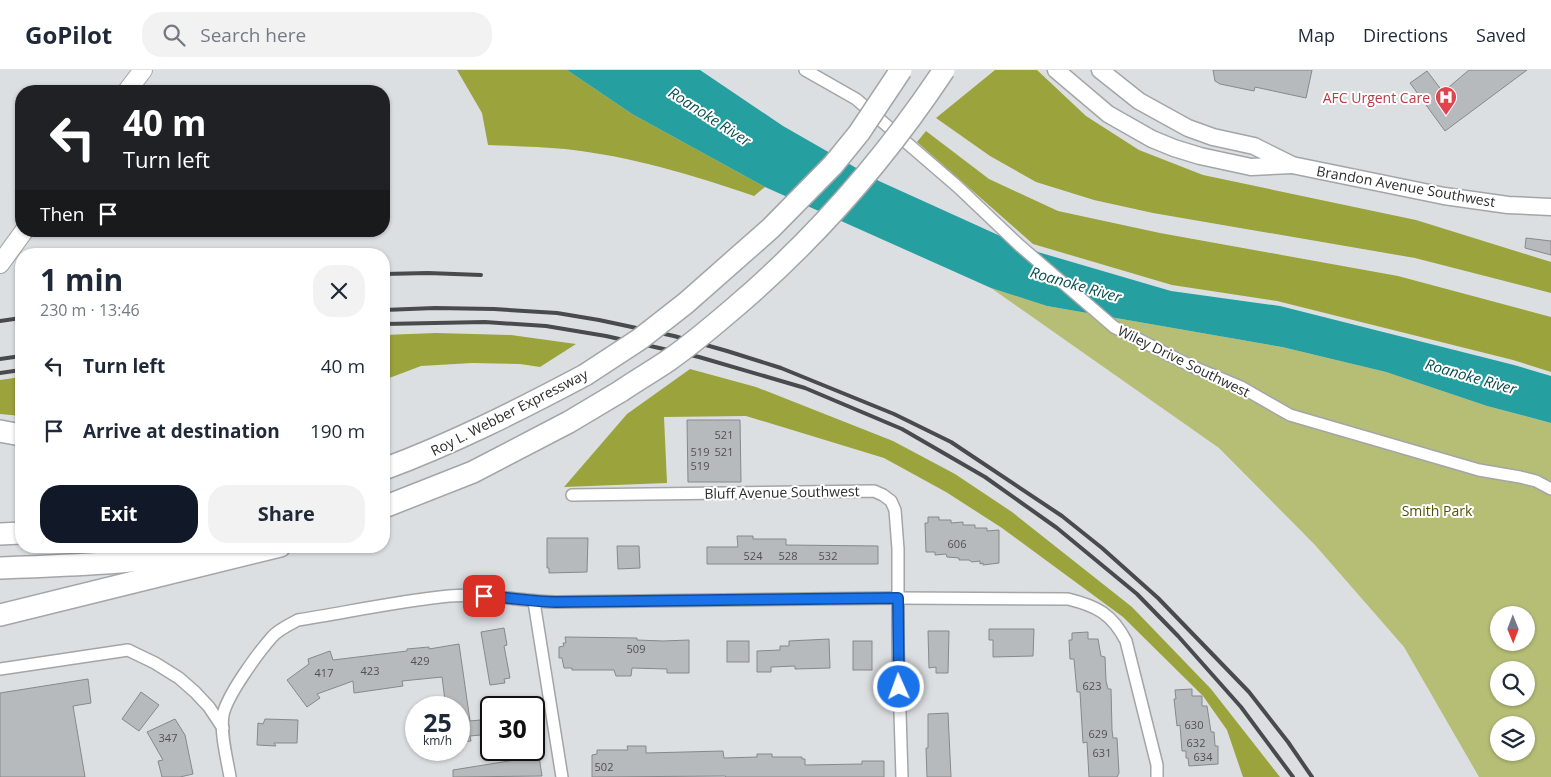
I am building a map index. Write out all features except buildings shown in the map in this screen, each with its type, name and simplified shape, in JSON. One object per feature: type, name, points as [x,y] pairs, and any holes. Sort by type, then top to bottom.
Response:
[{"type":"highway","name":"Roy L. Webber Expressway","points":[[390,467],[422,455],[521,409],[585,374],[640,339],[686,303],[771,228],[833,165],[860,133],[901,70]]},
{"type":"highway","points":[[390,505],[489,464],[569,422],[670,359],[752,292],[813,235],[851,194],[885,152],[919,108],[944,70]]},
{"type":"highway","points":[[390,453],[521,409]]},
{"type":"highway","points":[[0,431],[15,434]]},
{"type":"highway","points":[[0,534],[15,533]]},
{"type":"highway","points":[[0,568],[104,563],[189,553]]},
{"type":"highway","points":[[0,615],[252,553]]},
{"type":"main road","points":[[132,85],[143,70]]},
{"type":"main road","name":"Brandon Avenue Southwest","points":[[1056,70],[1108,114],[1152,139],[1174,148],[1251,168],[1292,165]]},
{"type":"main road","name":"Brandon Avenue Southwest","points":[[1100,70],[1139,101],[1188,128],[1213,137],[1254,146],[1292,165],[1444,196],[1508,205],[1551,208]]},
{"type":"main road","points":[[0,264],[20,237]]},
{"type":"street","name":"Wiley Drive Southwest","points":[[805,70],[856,99],[919,152],[1019,245],[1114,327],[1191,366],[1241,387],[1290,414],[1479,470],[1520,476],[1536,481],[1551,489]]},
{"type":"street","name":"Bluff Avenue Southwest","points":[[572,496],[874,491],[891,501],[895,510],[898,549],[898,648],[902,777]]},
{"type":"street","points":[[230,777],[223,728],[223,716],[226,706],[255,660],[273,636],[285,626],[298,620],[450,596],[484,596],[516,598],[534,602],[898,598],[1068,599],[1088,604],[1100,610],[1120,628],[1126,642],[1156,765],[1157,777]]},
{"type":"street","points":[[534,602],[562,777]]},
{"type":"street","points":[[0,669],[128,650],[155,663],[179,678],[196,692],[223,728]]},
{"type":"green space","points":[[457,70],[567,70],[632,114],[765,187],[754,196],[685,174],[613,156],[565,149],[488,145],[482,113]]},
{"type":"green space","points":[[995,70],[1037,70],[1086,116],[1139,150],[1203,175],[1416,220],[1551,262],[1551,293],[1415,258],[1153,213],[1094,200],[1036,182],[990,156],[936,118]]},
{"type":"green space","points":[[926,131],[989,179],[1058,211],[1160,233],[1398,276],[1551,317],[1551,372],[1513,360],[1277,301],[1172,285],[1033,244],[917,142]]},
{"type":"green space","name":"Smith Park","points":[[991,288],[1047,306],[1282,347],[1386,372],[1487,406],[1551,423],[1551,777],[1479,777],[1404,647],[1315,545],[1219,448]]},
{"type":"green space","points":[[436,333],[511,335],[576,344],[540,367],[520,364],[472,363],[421,366],[390,378],[390,335]]},
{"type":"green space","points":[[690,369],[756,387],[893,441],[955,474],[1012,512],[1132,607],[1211,689],[1280,777],[1243,777],[1227,730],[1203,696],[1123,617],[1002,528],[946,492],[884,458],[746,416],[664,417],[667,483],[564,487],[627,414]]},
{"type":"green space","points":[[15,378],[15,415],[0,414],[0,380]]},
{"type":"water","name":"Roanoke River","points":[[567,70],[700,70],[783,126],[879,181],[1031,250],[1171,291],[1280,306],[1551,376],[1551,423],[1487,406],[1386,372],[1282,347],[1047,306],[991,288],[765,187],[632,114]]},
{"type":"railway","points":[[390,274],[481,275]]},
{"type":"railway","points":[[390,310],[494,309],[557,313],[674,336],[781,368],[894,414],[951,442],[1062,516],[1102,548],[1158,598],[1249,692],[1288,742],[1312,777]]},
{"type":"railway","points":[[0,321],[15,319]]},
{"type":"railway","points":[[390,324],[485,322],[546,326],[606,336],[699,357],[805,388],[902,429],[985,477],[1057,528],[1137,594],[1178,636],[1241,707],[1293,777]]},
{"type":"railway","points":[[0,359],[15,357]]},
{"type":"railway","points":[[0,373],[15,371]]},
{"type":"place","name":"AFC Urgent Care","points":[[1446,116]]},
{"type":"route","points":[[484,596],[516,598],[534,602],[898,598],[899,687]]}]
